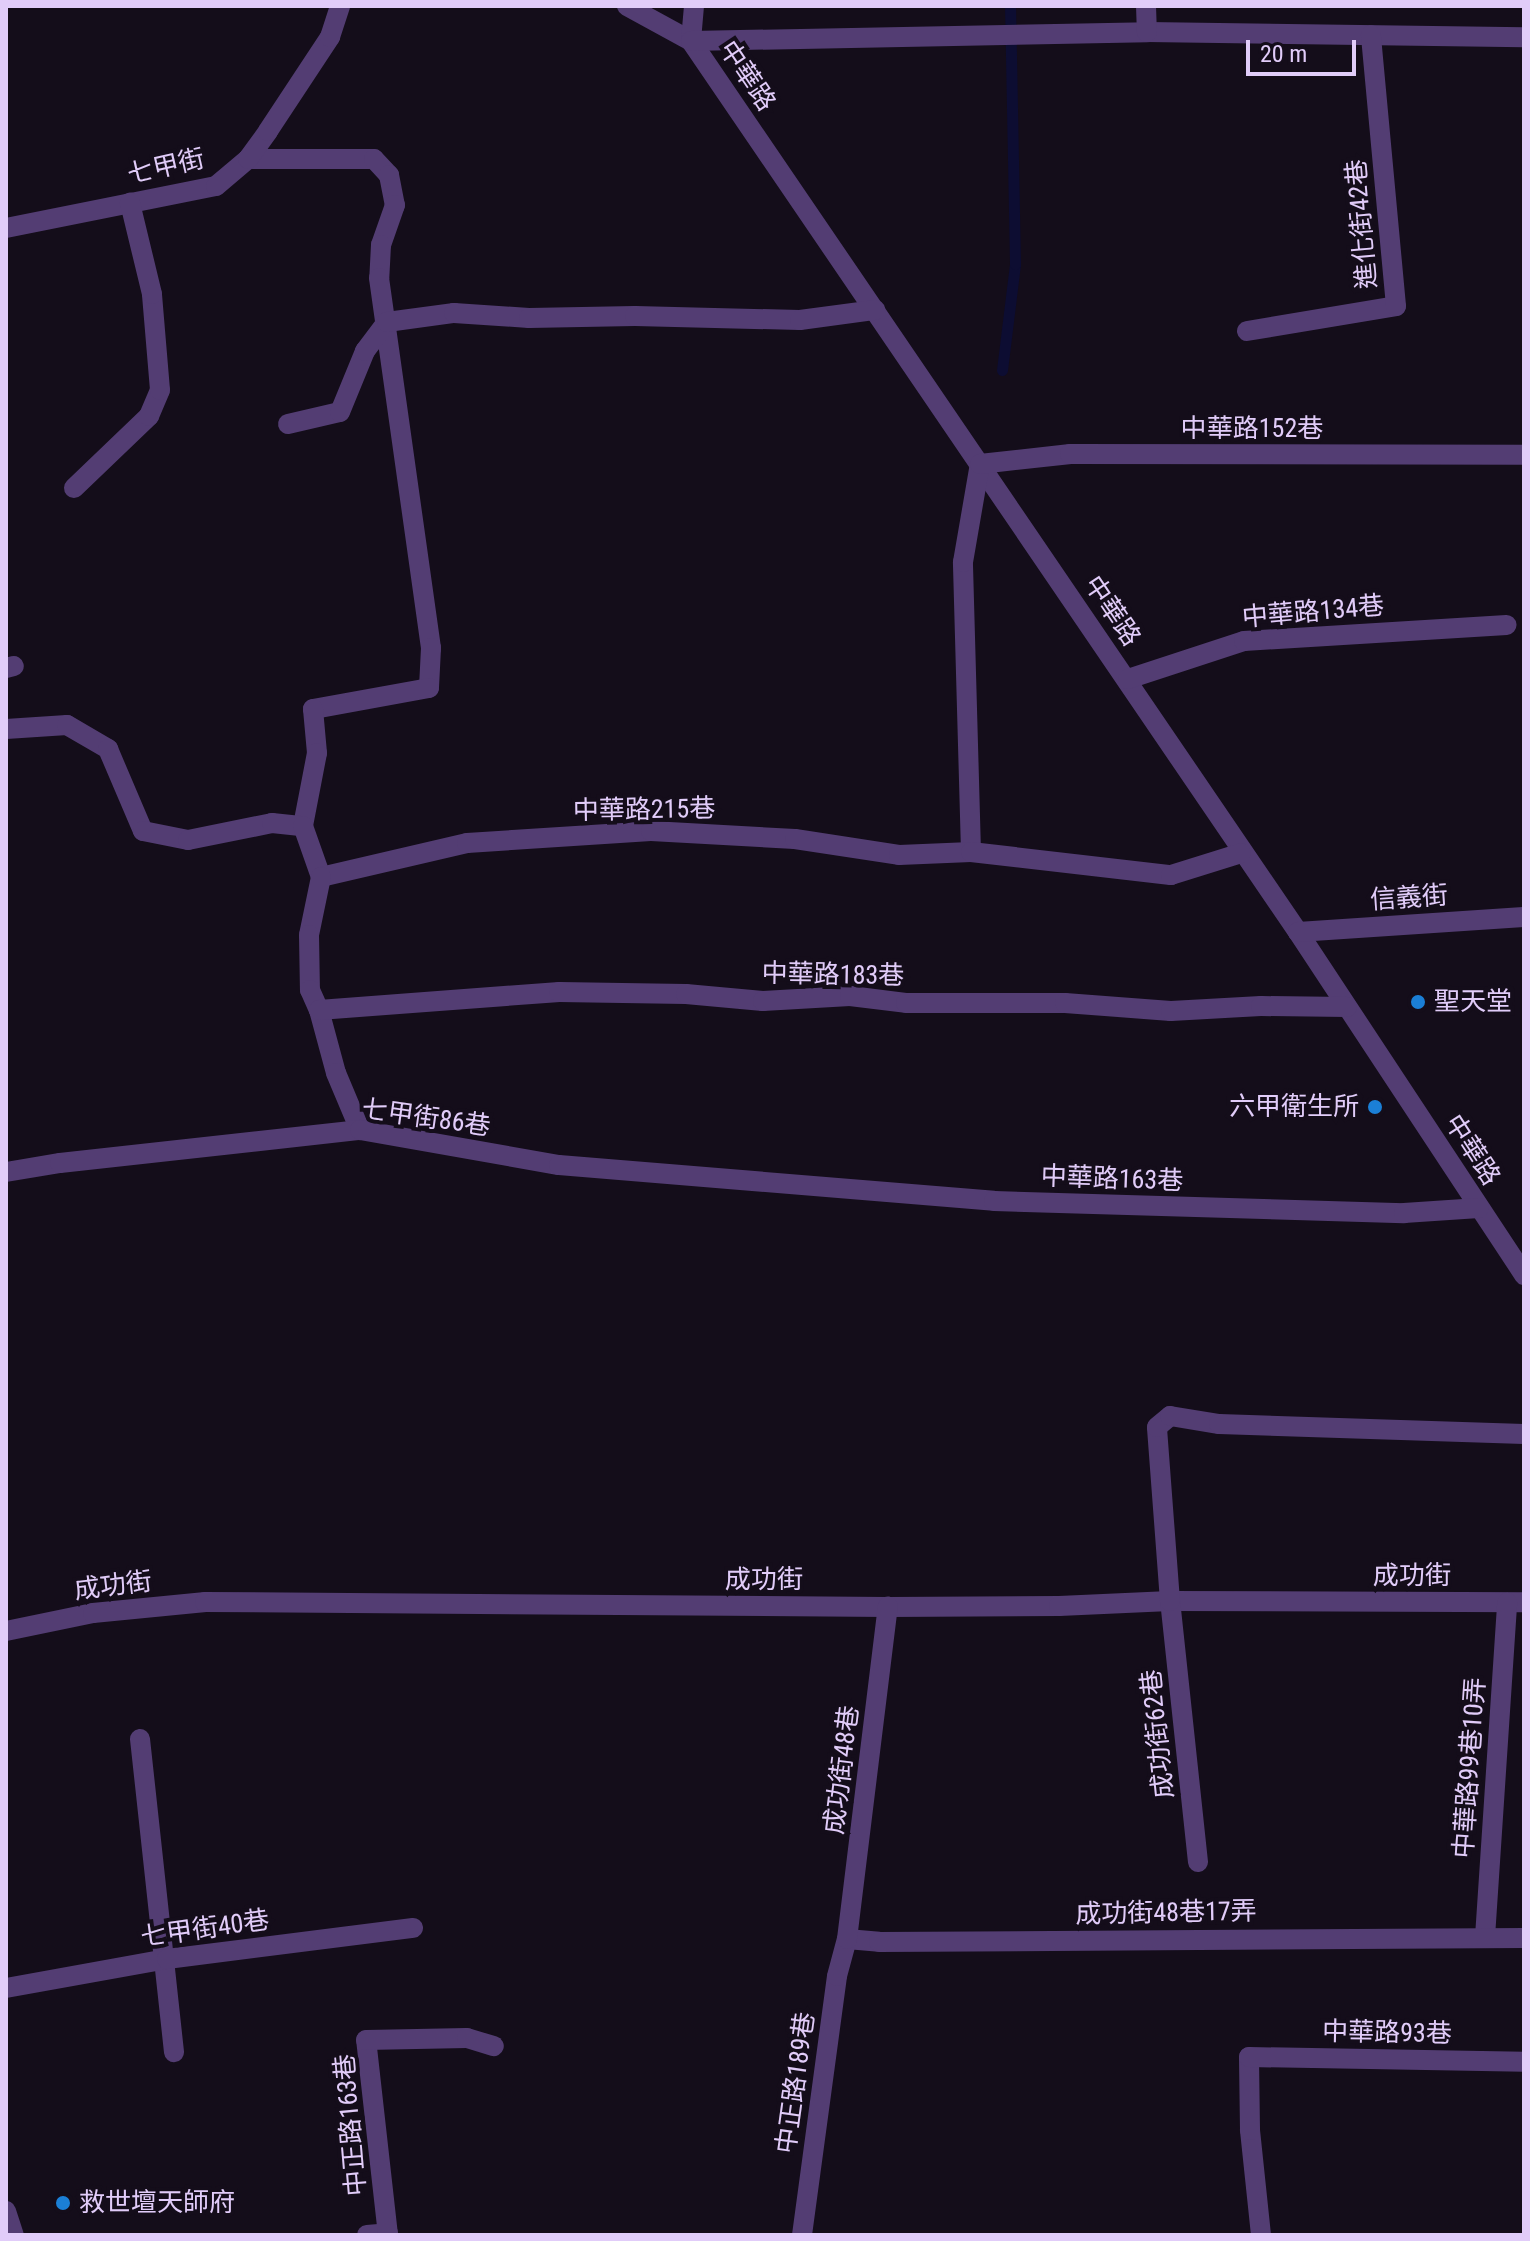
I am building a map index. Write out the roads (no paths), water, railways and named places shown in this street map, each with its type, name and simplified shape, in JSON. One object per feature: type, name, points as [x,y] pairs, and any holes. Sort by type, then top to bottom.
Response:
[{"type":"street","name":"七甲街","points":[[6,228],[216,186],[248,159],[330,37],[340,6]]},
{"type":"street","name":"中華路","points":[[627,6],[691,41],[1128,679],[1524,1275]]},
{"type":"street","points":[[694,6],[691,41],[1147,32],[1524,37]]},
{"type":"street","points":[[1146,6],[1147,32]]},
{"type":"street","name":"進化街42巷","points":[[1247,331],[1396,306],[1371,35]]},
{"type":"street","points":[[248,159],[374,159],[389,175],[395,205],[381,245],[379,278],[431,648],[429,688],[313,709],[317,753],[303,826],[321,877],[309,935],[310,990],[319,1010],[336,1073],[360,1130]]},
{"type":"street","points":[[74,488],[149,416],[160,390],[152,294],[130,203]]},
{"type":"street","points":[[288,424],[340,412],[365,351],[387,322],[454,313],[529,318],[635,316],[800,320],[875,310]]},
{"type":"street","name":"中華路152巷","points":[[980,464],[1070,454],[1524,455]]},
{"type":"street","points":[[971,852],[963,562],[980,464]]},
{"type":"street","name":"中華路134巷","points":[[1128,679],[1244,641],[1507,625]]},
{"type":"street","points":[[6,729],[67,725],[108,749],[143,831],[188,840],[272,823],[303,826]]},
{"type":"street","name":"中華路215巷","points":[[321,877],[467,843],[651,831],[795,839],[899,855],[971,852],[1171,875],[1241,853]]},
{"type":"street","name":"信義街","points":[[1298,932],[1524,917]]},
{"type":"street","name":"中華路183巷","points":[[319,1010],[559,992],[686,994],[763,1001],[850,996],[906,1003],[1065,1003],[1171,1011],[1261,1006],[1347,1007]]},
{"type":"street","name":"七甲街86巷","points":[[6,1172],[60,1163],[360,1130],[559,1165],[743,1179]]},
{"type":"street","name":"中華路163巷","points":[[743,1179],[994,1201],[1404,1213],[1479,1208]]},
{"type":"street","name":"成功街62巷","points":[[1198,1862],[1170,1601],[1157,1427],[1170,1416],[1219,1424],[1524,1434]]},
{"type":"street","name":"成功街","points":[[6,1631],[93,1613],[205,1602],[888,1607],[1059,1606],[1170,1601],[1515,1602]]},
{"type":"street","name":"中華路99巷10弄","points":[[1485,1937],[1515,1602]]},
{"type":"street","name":"成功街48巷","points":[[847,1939],[888,1607]]},
{"type":"street","points":[[140,1739],[167,1959],[174,2052]]},
{"type":"street","name":"七甲街40巷","points":[[6,1988],[167,1959],[413,1928]]},
{"type":"street","name":"成功街48巷17弄","points":[[847,1939],[879,1942],[1524,1938]]},
{"type":"street","name":"中正路189巷","points":[[802,2235],[837,1976],[847,1939]]},
{"type":"street","name":"中正路163巷","points":[[381,2234],[366,2040],[467,2038],[494,2046]]},
{"type":"street","name":"中華路93巷","points":[[1261,2235],[1250,2130],[1249,2057],[1524,2062]]},
{"type":"street","points":[[6,2211],[14,2235]]},
{"type":"waterway","points":[[1002,370],[1015,264],[1010,6]]},
{"type":"place","name":"聖天堂","points":[[1418,1002]]},
{"type":"place","name":"六甲衛生所","points":[[1375,1107]]},
{"type":"place","name":"救世壇天師府","points":[[63,2203]]}]
